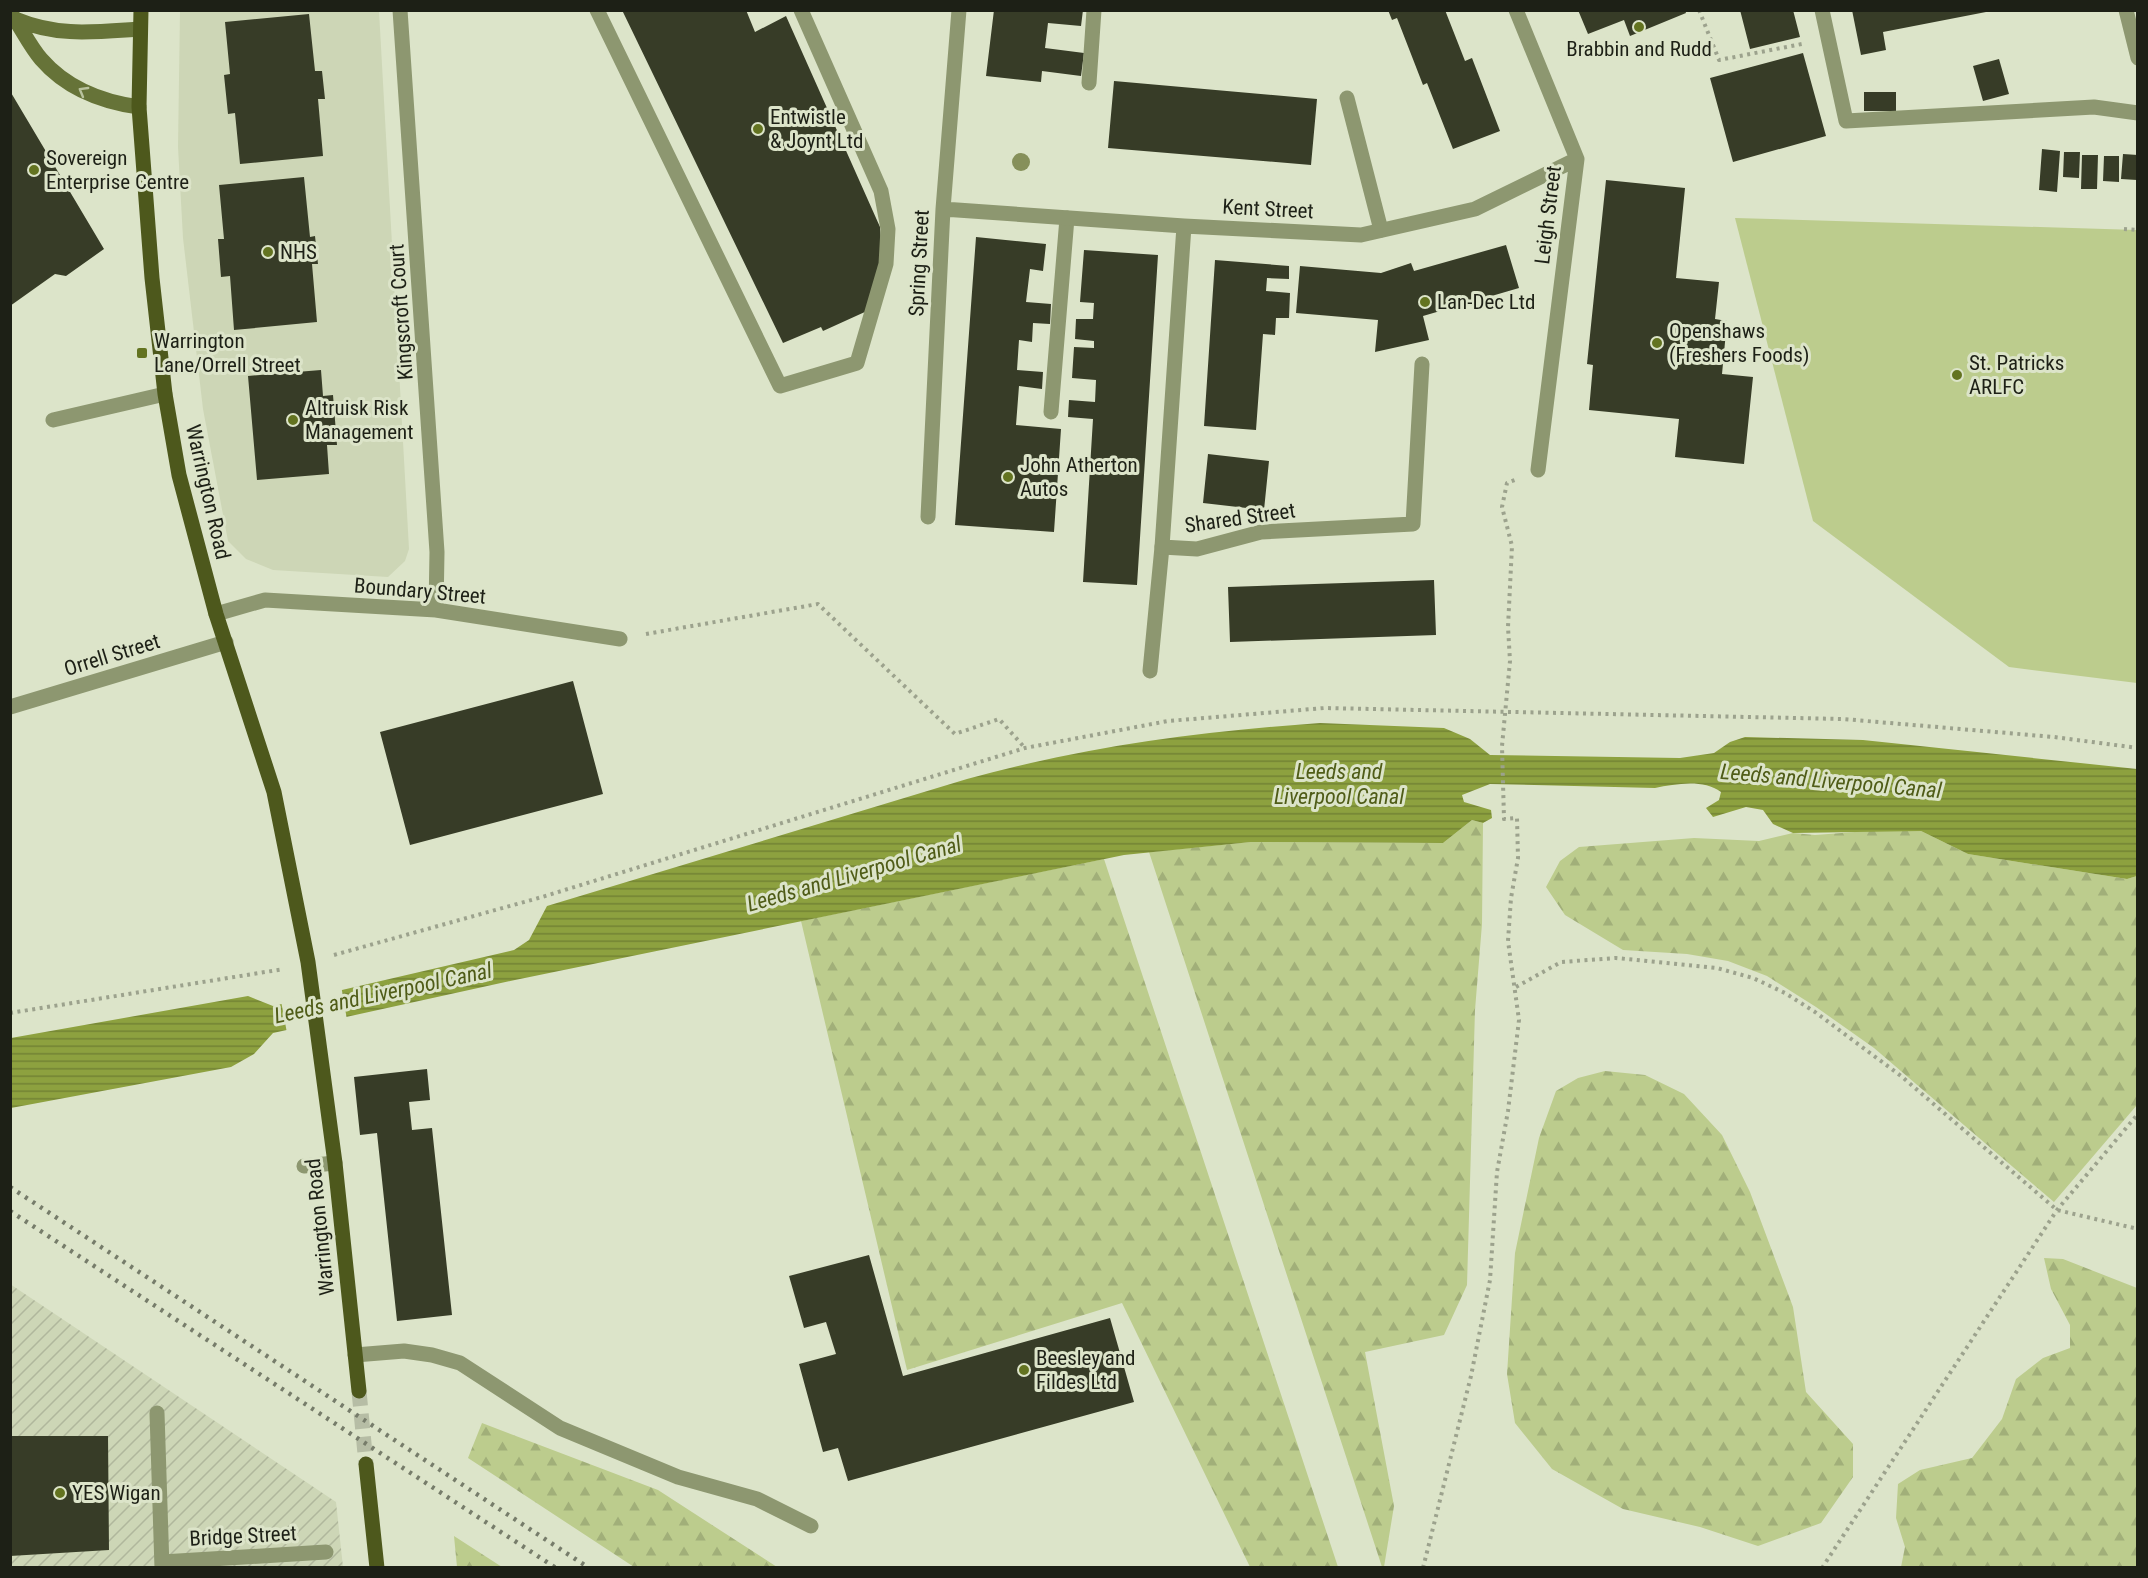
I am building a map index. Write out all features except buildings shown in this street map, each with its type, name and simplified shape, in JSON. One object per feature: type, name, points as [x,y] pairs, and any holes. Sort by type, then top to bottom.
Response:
[{"type":"main road","name":"Warrington Road","points":[[141,10],[139,107],[152,278],[165,394],[179,476],[216,614],[274,792],[308,967],[322,1059],[359,1391]]},
{"type":"main road","points":[[366,1464],[377,1568]]},
{"type":"street","name":"Kingscroft Court","points":[[400,10],[437,552],[436,610]]},
{"type":"street","points":[[597,10],[780,386],[857,363],[886,264],[888,228],[881,191],[801,10]]},
{"type":"street","name":"Spring Street","points":[[928,517],[943,209],[959,10]]},
{"type":"street","points":[[1089,83],[1094,10]]},
{"type":"street","name":"Leigh Street","points":[[1516,10],[1577,159],[1538,470]]},
{"type":"street","points":[[1822,10],[1846,121],[2094,107],[2138,113]]},
{"type":"street","points":[[2126,10],[2138,58]]},
{"type":"street","points":[[12,18],[40,29],[64,32],[139,29]]},
{"type":"street","points":[[12,18],[42,59],[67,81],[89,95],[112,103],[139,107]]},
{"type":"street","points":[[1347,98],[1381,230]]},
{"type":"street","name":"Kent Street","points":[[943,209],[1184,226],[1361,235],[1475,209],[1577,159]]},
{"type":"street","points":[[1051,412],[1067,218]]},
{"type":"street","name":"Shared Street","points":[[1184,226],[1162,547],[1197,549],[1261,532],[1413,524],[1422,363]]},
{"type":"street","points":[[53,420],[165,394]]},
{"type":"street","points":[[1150,671],[1162,547]]},
{"type":"street","name":"Boundary Street","points":[[216,614],[265,600],[436,610],[620,639]]},
{"type":"street","name":"Orrell Street","points":[[10,707],[226,642]]},
{"type":"street","points":[[304,1166],[335,1163]]},
{"type":"street","points":[[355,1355],[404,1351],[432,1355],[460,1363],[560,1428],[678,1477],[757,1499],[811,1526]]},
{"type":"street","points":[[157,1413],[162,1565]]},
{"type":"street","name":"Bridge Street","points":[[162,1565],[326,1552]]},
{"type":"path","points":[[1699,10],[1719,60],[1828,39]]},
{"type":"path","points":[[2124,229],[2138,230]]},
{"type":"path","points":[[1423,1568],[1471,1376],[1490,1280],[1497,1172],[1508,1111],[1519,1020],[1508,941],[1511,898],[1518,858],[1516,818],[1504,819],[1502,746],[1510,661],[1508,627],[1512,546],[1502,507],[1508,483],[1538,470]]},
{"type":"path","points":[[620,639],[818,604],[955,734],[999,719],[1025,748]]},
{"type":"path","points":[[10,1013],[308,967],[1025,748],[1168,721],[1325,708],[1843,720],[2054,737],[2138,748]]},
{"type":"path","points":[[1516,987],[1561,962],[1616,958],[1717,968],[1753,978],[1785,993],[1901,1076],[2057,1210],[2138,1229]]},
{"type":"path","points":[[1822,1568],[2057,1210],[2138,1114]]},
{"type":"shaded area","points":[[180,11],[379,11],[409,549],[405,561],[388,577],[273,570],[246,559],[228,541],[203,409],[183,238],[178,147]]},
{"type":"shaded area","points":[[10,1284],[336,1502],[343,1567],[11,1567]]},
{"type":"green space","name":"St. Patricks ARLFC","points":[[1735,218],[2137,230],[2137,683],[2009,667],[1813,521]]},
{"type":"green space","points":[[1472,820],[1483,823],[1482,924],[1475,1010],[1467,1285],[1444,1335],[1365,1352],[1394,1506],[1384,1567],[1382,1567],[1149,852],[1251,842],[1443,843]]},
{"type":"green space","points":[[1881,830],[1921,831],[1968,854],[2127,879],[2137,876],[2137,1105],[2054,1202],[1874,1048],[1767,976],[1728,961],[1687,954],[1623,950],[1565,915],[1546,887],[1560,861],[1579,847],[1694,838],[1759,841],[1793,833],[1815,835]]},
{"type":"green space","points":[[1104,859],[1338,1567],[1250,1567],[1122,1303],[907,1370],[801,921]]},
{"type":"green space","points":[[1605,1071],[1645,1075],[1684,1094],[1722,1135],[1750,1192],[1793,1307],[1806,1392],[1853,1444],[1853,1477],[1821,1523],[1758,1546],[1700,1527],[1623,1509],[1552,1469],[1515,1423],[1507,1374],[1515,1253],[1539,1138],[1556,1091],[1578,1078]]},
{"type":"green space","points":[[2044,1258],[2063,1259],[2137,1288],[2137,1567],[1901,1567],[1905,1547],[1896,1518],[1898,1484],[1920,1470],[1972,1458],[2002,1419],[2016,1379],[2043,1358],[2070,1348],[2070,1325],[2051,1289]]},
{"type":"green space","points":[[482,1423],[658,1490],[777,1567],[634,1567],[468,1458]]},
{"type":"green space","points":[[454,1536],[502,1567],[457,1567]]},
{"type":"water","name":"Leeds and Liverpool Canal","points":[[1320,723],[1444,728],[1470,739],[1490,755],[1680,758],[1714,753],[1730,742],[1745,737],[1863,740],[2137,769],[2137,876],[2127,879],[1968,854],[1921,831],[1793,833],[1773,824],[1763,810],[1746,807],[1713,817],[1706,808],[1719,800],[1721,792],[1706,785],[1680,784],[1655,788],[1490,784],[1462,795],[1464,802],[1491,810],[1492,818],[1483,823],[1472,820],[1443,843],[1251,842],[1124,855],[515,980],[273,1033],[254,1054],[231,1067],[11,1108],[11,1038],[248,996],[273,1006],[514,950],[529,940],[547,906],[967,779],[1012,767],[1142,742]]},
{"type":"pier","points":[[341,985],[347,1020],[287,1033],[281,1001]]},
{"type":"tunnel","points":[[359,1391],[366,1464]]},
{"type":"railway","points":[[10,1187],[589,1568]]},
{"type":"railway","points":[[10,1211],[556,1568]]},
{"type":"place","name":"Brabbin and Rudd","points":[[1639,27]]},
{"type":"place","name":"Entwistle & Joynt Ltd","points":[[758,129]]},
{"type":"place","name":"Sovereign Enterprise Centre","points":[[34,170]]},
{"type":"place","name":"NHS","points":[[268,252]]},
{"type":"place","name":"Lan-Dec Ltd","points":[[1425,302]]},
{"type":"place","name":"Openshaws (Freshers Foods)","points":[[1657,343]]},
{"type":"place","name":"Warrington Lane/Orrell Street","points":[[142,353]]},
{"type":"place","name":"St. Patricks ARLFC","points":[[1957,375]]},
{"type":"place","name":"Altruisk Risk Management","points":[[293,420]]},
{"type":"place","name":"John Atherton Autos","points":[[1008,477]]},
{"type":"place","name":"Beesley and Fildes Ltd","points":[[1024,1370]]},
{"type":"place","name":"YES Wigan","points":[[60,1493]]}]
